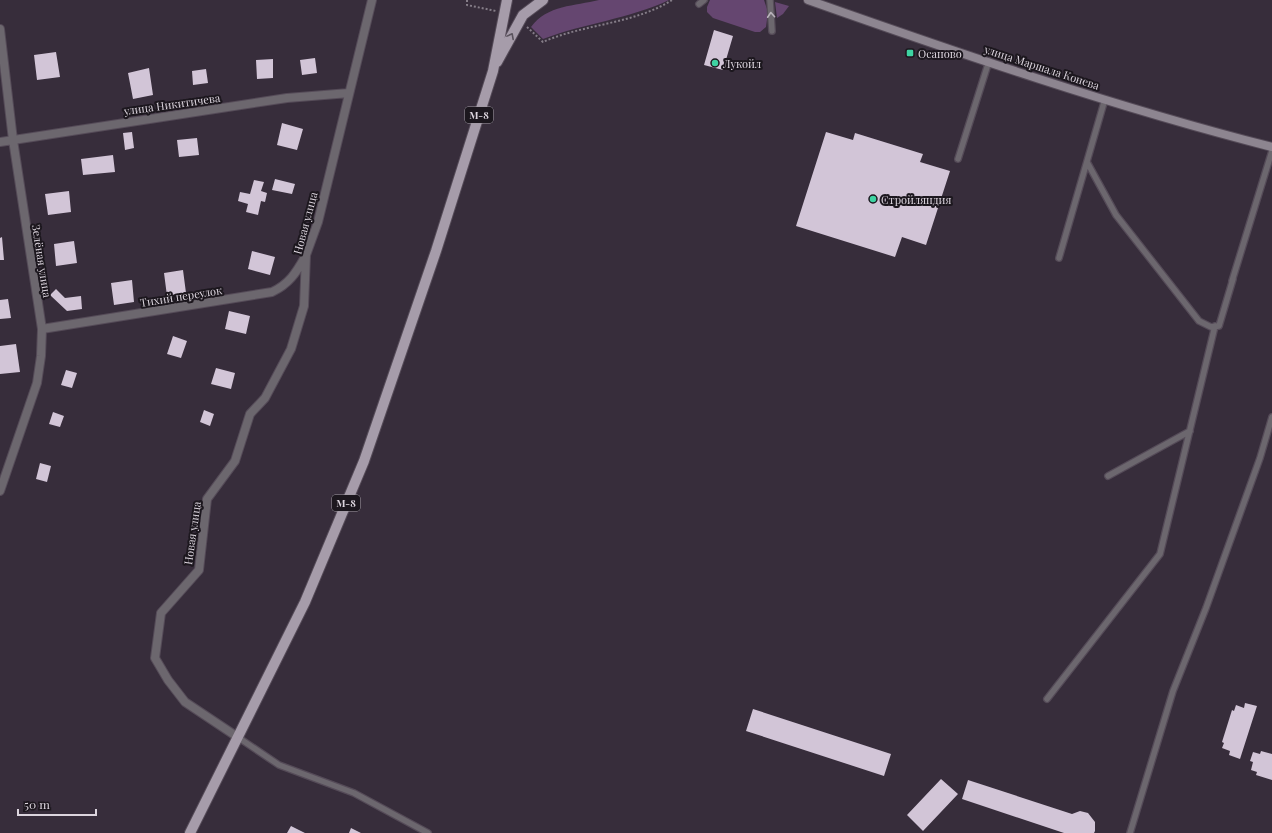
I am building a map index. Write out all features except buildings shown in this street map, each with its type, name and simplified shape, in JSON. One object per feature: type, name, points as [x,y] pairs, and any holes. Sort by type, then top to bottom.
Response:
[{"type":"main road","name":"М-8","points":[[190,833],[239,738],[305,602],[364,461],[436,251],[493,71],[507,0]]},
{"type":"main road","name":"М-8","points":[[493,71],[523,15],[543,0]]},
{"type":"main road","name":"улица Маршала Конева","points":[[808,0],[914,38],[1104,99],[1196,128],[1272,147]]},
{"type":"street","name":"Новая улица","points":[[239,738],[185,702],[168,680],[155,658],[161,613],[198,570],[206,499],[235,460],[250,414],[265,398],[291,349],[304,306],[306,255],[318,222],[348,93],[372,0]]},
{"type":"street","name":"Зелёная улица","points":[[0,28],[13,140],[42,329],[42,356],[37,383],[0,491]]},
{"type":"street","name":"улица Никитичева","points":[[0,142],[287,98],[348,93]]},
{"type":"street","name":"Тихий переулок","points":[[42,329],[272,292],[283,287],[296,275],[306,255]]},
{"type":"lane","points":[[770,0],[772,31]]},
{"type":"lane","points":[[958,159],[989,61]]},
{"type":"lane","points":[[1059,258],[1104,99]]},
{"type":"lane","points":[[1229,292],[1272,151]]},
{"type":"lane","points":[[1087,162],[1116,215],[1199,320],[1211,327],[1219,326],[1233,279]]},
{"type":"lane","points":[[1047,700],[1160,554],[1216,326]]},
{"type":"lane","points":[[1130,833],[1173,691],[1206,608],[1260,458],[1272,418]]},
{"type":"lane","points":[[1108,476],[1190,431]]},
{"type":"lane","points":[[239,738],[279,765],[354,793],[428,833]]},
{"type":"path","points":[[467,0],[467,5],[498,12]]},
{"type":"path","points":[[524,25],[543,42],[570,32],[624,19],[672,0]]},
{"type":"shaded area","points":[[599,0],[669,0],[638,12],[543,39],[531,27],[545,14],[553,10]]},
{"type":"shaded area","points":[[710,0],[764,0],[768,12],[766,27],[760,32],[755,32],[713,18],[707,12],[707,7]]},
{"type":"shaded area","points":[[775,2],[789,6],[783,14],[777,18]]},
{"type":"place","name":"Осаново","points":[[910,53]]},
{"type":"place","name":"Лукойл","points":[[715,63]]},
{"type":"place","name":"Стройляндия","points":[[873,199]]}]
